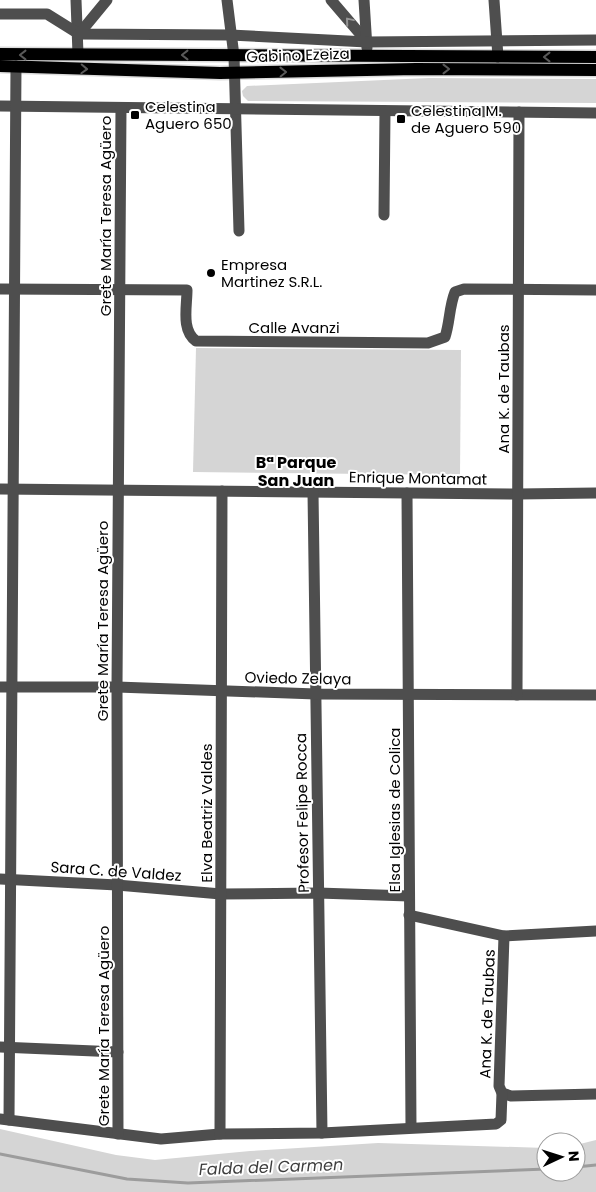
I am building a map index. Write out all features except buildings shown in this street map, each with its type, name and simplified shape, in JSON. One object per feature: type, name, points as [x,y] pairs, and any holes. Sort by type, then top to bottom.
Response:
[{"type":"main road","name":"Gabino Ezeiza","points":[[0,54],[596,57]]},
{"type":"main road","name":"Gabino Ezeiza","points":[[0,66],[234,73],[416,69],[596,70]]},
{"type":"street","points":[[76,0],[79,34],[78,54]]},
{"type":"street","points":[[79,34],[107,0]]},
{"type":"street","points":[[228,0],[230,35],[234,56],[240,231]]},
{"type":"street","points":[[331,0],[367,42]]},
{"type":"street","points":[[364,0],[368,57]]},
{"type":"street","points":[[494,0],[498,57]]},
{"type":"street","points":[[0,14],[47,14],[79,34],[230,35],[367,42],[596,40]]},
{"type":"street","points":[[4,1120],[6,687],[13,489],[16,66]]},
{"type":"street","points":[[0,106],[596,113]]},
{"type":"street","name":"Grete María Teresa Agüero","points":[[118,1134],[116,687],[121,108]]},
{"type":"street","points":[[384,215],[386,111]]},
{"type":"street","name":"Ana K. de Taubas","points":[[517,695],[519,112]]},
{"type":"street","name":"Calle Avanzi","points":[[0,289],[187,290],[186,325],[190,336],[196,341],[428,343],[445,337],[449,326],[450,304],[455,292],[464,289],[596,290]]},
{"type":"street","name":"Enrique Montamat","points":[[0,489],[518,494],[596,493]]},
{"type":"street","name":"Elva Beatriz Valdes","points":[[220,1134],[222,491]]},
{"type":"street","name":"Profesor Felipe Rocca","points":[[313,492],[322,1133]]},
{"type":"street","name":"Elsa Iglesias de Colica","points":[[407,493],[411,1127]]},
{"type":"street","name":"Oviedo Zelaya","points":[[6,687],[116,687],[316,694],[596,695]]},
{"type":"street","name":"Sara C. de Valdez","points":[[5,879],[117,885],[221,894],[318,893],[409,896]]},
{"type":"street","points":[[410,915],[504,936],[596,931]]},
{"type":"street","name":"Ana K. de Taubas","points":[[4,1120],[162,1139],[220,1134],[322,1133],[496,1124],[501,1120],[502,1093],[499,1086],[504,936]]},
{"type":"street","points":[[5,1047],[118,1052]]},
{"type":"street","points":[[502,1093],[511,1096],[596,1094]]},
{"type":"shaded area","points":[[429,78],[596,79],[596,103],[248,101],[243,96],[242,91],[247,86]]},
{"type":"shaded area","points":[[196,348],[461,350],[460,475],[193,472]]},
{"type":"shaded area","points":[[0,1129],[116,1155],[155,1160],[250,1151],[378,1143],[536,1148],[536,1182],[586,1182],[586,1142],[596,1140],[596,1192],[0,1192]]},
{"type":"waterway","name":"Falda del Carmen","points":[[0,1154],[127,1179],[188,1183],[536,1169]]},
{"type":"waterway","name":"Falda del Carmen","points":[[586,1166],[596,1165]]},
{"type":"place","name":"Celestina Aguero 650","points":[[135,115]]},
{"type":"place","name":"Celestina M. de Aguero 590","points":[[401,119]]},
{"type":"place","name":"Empresa Martinez S.R.L.","points":[[211,273]]},
{"type":"district","name":"Bª Parque San Juan","points":[[296,471]]}]
